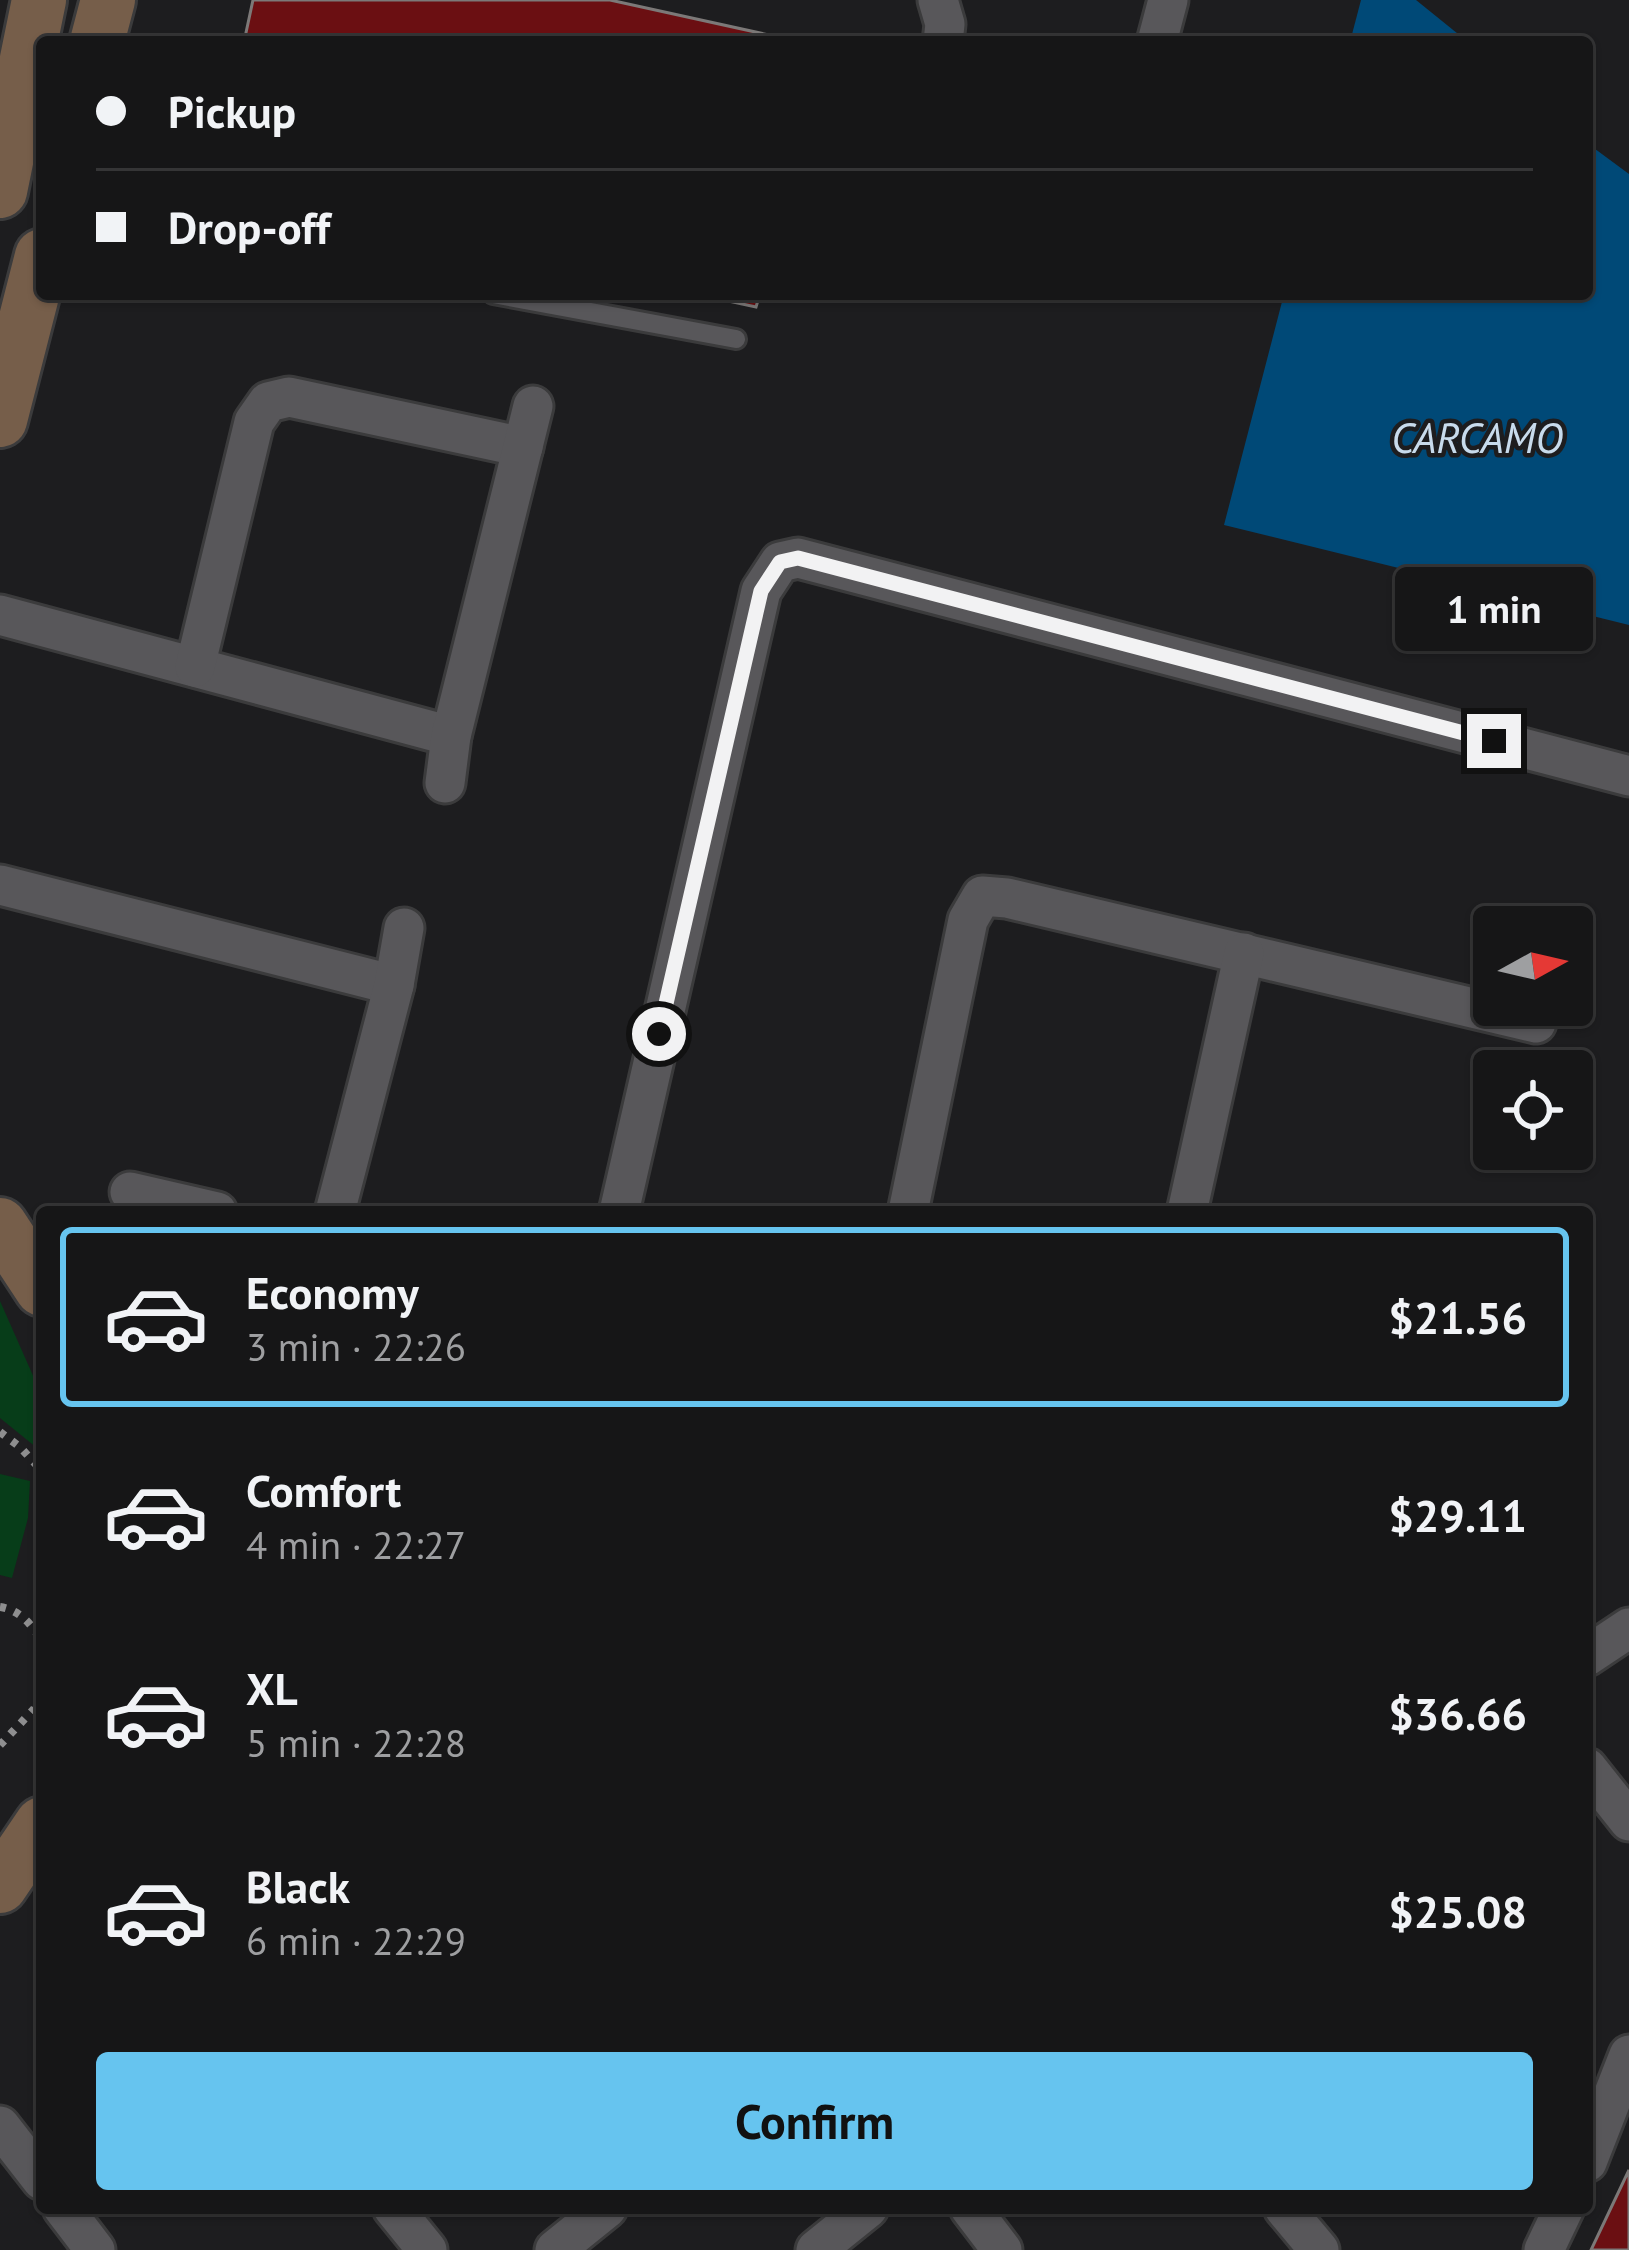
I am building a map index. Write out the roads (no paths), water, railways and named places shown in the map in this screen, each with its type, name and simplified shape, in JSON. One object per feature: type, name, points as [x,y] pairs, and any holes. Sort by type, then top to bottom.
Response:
[{"type":"street","points":[[0,191],[39,0]]},
{"type":"street","points":[[99,36],[108,0]]},
{"type":"street","points":[[938,0],[944,36]]},
{"type":"street","points":[[1159,36],[1168,0]]},
{"type":"street","points":[[0,420],[36,279]]},
{"type":"street","points":[[195,667],[254,422],[268,402],[289,398],[524,447]]},
{"type":"street","points":[[445,783],[451,736],[533,406]]},
{"type":"street","points":[[620,1206],[761,591],[780,562],[798,558],[1629,776]]},
{"type":"street","points":[[15,619],[451,736]]},
{"type":"street","points":[[0,885],[394,985]]},
{"type":"street","points":[[909,1206],[968,920],[982,896],[1007,898],[1473,1009]]},
{"type":"street","points":[[337,1206],[394,985],[404,928]]},
{"type":"street","points":[[1187,1206],[1244,953]]},
{"type":"street","points":[[130,1192],[191,1206]]},
{"type":"street","points":[[1593,1776],[1629,1821]]},
{"type":"street","points":[[0,1886],[36,1833]]},
{"type":"street","points":[[1593,2147],[1629,2055]]},
{"type":"street","points":[[0,2126],[36,2172]]},
{"type":"street","points":[[68,2214],[95,2250]]},
{"type":"street","points":[[399,2214],[427,2250]]},
{"type":"street","points":[[555,2250],[600,2214]]},
{"type":"street","points":[[816,2250],[861,2214]]},
{"type":"street","points":[[975,2214],[1002,2250]]},
{"type":"street","points":[[1289,2214],[1318,2250]]},
{"type":"street","points":[[1544,2250],[1561,2214]]},
{"type":"lane","points":[[526,300],[736,339]]},
{"type":"water","points":[[1361,0],[1416,0],[1461,36],[1352,36]]},
{"type":"water","name":"CARCAMO","points":[[1593,147],[1629,174],[1629,625],[1224,525],[1282,300],[1593,300]]}]
